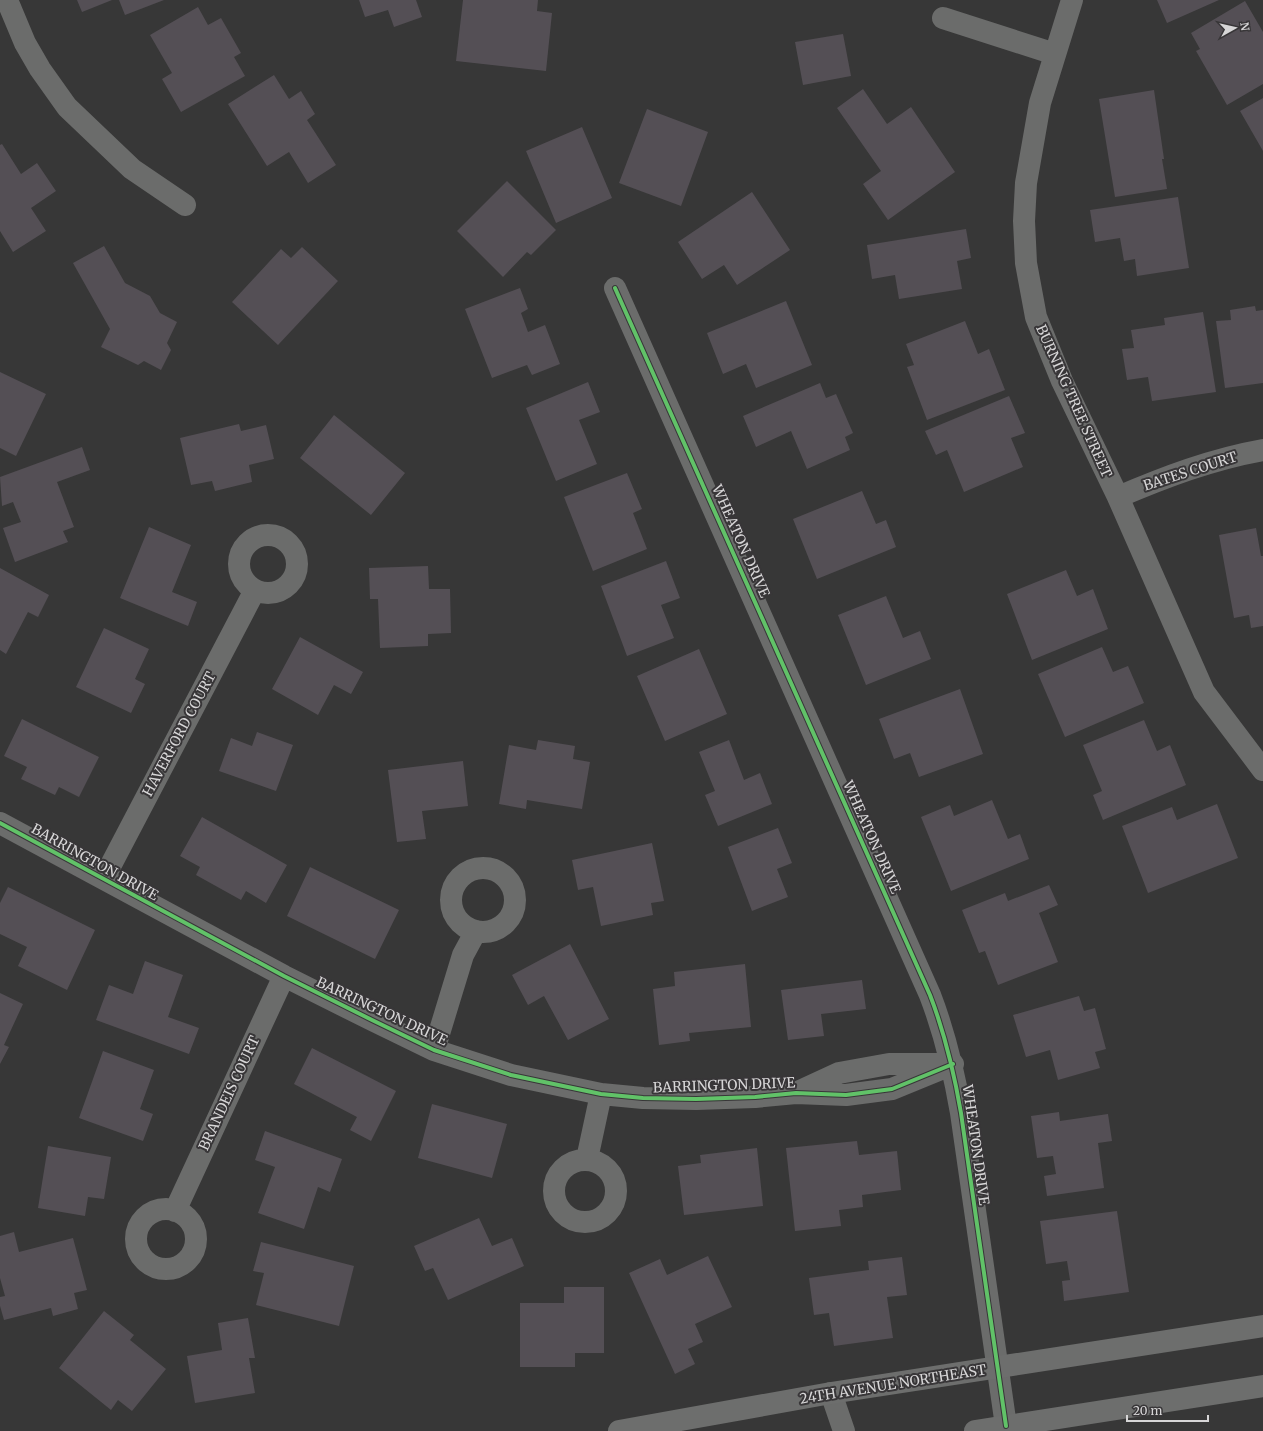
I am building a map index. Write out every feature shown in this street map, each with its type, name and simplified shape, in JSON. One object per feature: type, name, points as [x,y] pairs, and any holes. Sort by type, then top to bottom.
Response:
[{"type":"street","points":[[7,0],[25,43],[40,69],[67,107],[132,169],[185,205]]},
{"type":"street","name":"BURNING TREE STREET","points":[[1072,0],[1040,103],[1026,182],[1024,220],[1026,262],[1036,317],[1062,381],[1118,497],[1204,692],[1263,770]]},
{"type":"street","points":[[943,18],[1055,54]]},
{"type":"street","name":"WHEATON DRIVE","points":[[615,288],[930,995],[943,1029],[952,1064],[1006,1426]]},
{"type":"street","name":"BATES COURT","points":[[1118,497],[1168,475],[1204,463],[1263,450]]},
{"type":"street","name":"HAVERFORD COURT","points":[[104,878],[255,590]]},
{"type":"street","name":"BARRINGTON DRIVE","points":[[0,823],[284,976],[434,1050],[511,1075],[601,1094],[643,1098],[696,1099],[755,1097],[796,1093],[839,1074],[889,1064],[952,1064]]},
{"type":"street","points":[[434,1050],[463,955],[476,931]]},
{"type":"street","name":"BRANDEIS COURT","points":[[175,1211],[284,976]]},
{"type":"street","points":[[587,1159],[601,1094]]},
{"type":"street","name":"24TH AVENUE NORTHEAST","points":[[619,1431],[831,1393],[1263,1326]]},
{"type":"street","points":[[975,1431],[1263,1386]]},
{"type":"street","points":[[830,1431],[831,1393]]},
{"type":"street","points":[[831,1393],[844,1431]]},
{"type":"building","points":[[77,0],[112,0],[82,12]]},
{"type":"building","points":[[119,0],[164,0],[125,15]]},
{"type":"building","points":[[359,0],[416,0],[422,17],[394,27],[388,10],[365,17]]},
{"type":"building","points":[[463,0],[538,0],[537,11],[552,13],[546,71],[456,61]]},
{"type":"building","points":[[1157,0],[1219,0],[1167,23]]},
{"type":"building","points":[[1245,1],[1263,32],[1263,84],[1227,105],[1196,51],[1200,49],[1191,33]]},
{"type":"building","points":[[198,7],[208,25],[221,18],[241,53],[234,57],[245,76],[181,112],[162,79],[172,73],[150,35]]},
{"type":"building","points":[[843,34],[851,76],[803,85],[795,42]]},
{"type":"building","points":[[274,75],[289,99],[301,91],[315,114],[307,120],[336,165],[308,183],[289,152],[267,166],[228,104]]},
{"type":"building","points":[[863,89],[887,124],[911,107],[955,172],[888,220],[863,184],[881,171],[837,108]]},
{"type":"building","points":[[1154,90],[1167,189],[1115,197],[1099,99]]},
{"type":"building","points":[[1263,98],[1263,151],[1240,111]]},
{"type":"building","points":[[647,109],[708,132],[681,206],[619,183]]},
{"type":"building","points":[[582,127],[612,198],[556,223],[526,151]]},
{"type":"building","points":[[2,144],[21,174],[37,163],[56,191],[31,208],[46,231],[13,252],[0,231],[0,145]]},
{"type":"building","points":[[507,181],[556,230],[531,255],[527,252],[503,277],[457,231]]},
{"type":"building","points":[[752,192],[790,250],[737,285],[724,265],[702,279],[678,242]]},
{"type":"building","points":[[1178,197],[1189,268],[1137,276],[1135,259],[1124,261],[1120,238],[1095,242],[1090,210]]},
{"type":"building","points":[[966,229],[971,258],[957,261],[962,289],[899,299],[895,275],[872,279],[867,245]]},
{"type":"building","points":[[104,246],[125,283],[150,296],[160,313],[177,322],[167,343],[171,350],[161,370],[144,361],[138,365],[101,347],[110,329],[73,263]]},
{"type":"building","points":[[302,247],[338,281],[278,345],[232,302],[281,249],[291,258]]},
{"type":"building","points":[[520,288],[528,309],[521,313],[528,332],[545,325],[560,364],[532,375],[527,365],[492,378],[465,309]]},
{"type":"building","points":[[786,301],[812,365],[756,388],[746,364],[723,374],[707,333]]},
{"type":"building","points":[[1255,306],[1256,311],[1263,310],[1263,383],[1225,388],[1216,321],[1231,320],[1230,310]]},
{"type":"building","points":[[1203,312],[1216,392],[1152,401],[1148,377],[1127,380],[1122,349],[1134,348],[1131,330],[1165,325],[1164,318]]},
{"type":"building","points":[[965,321],[978,354],[989,349],[1005,390],[927,420],[907,367],[914,365],[906,344]]},
{"type":"building","points":[[0,372],[46,394],[16,456],[0,448]]},
{"type":"building","points":[[588,382],[600,412],[579,420],[597,464],[556,481],[526,408]]},
{"type":"building","points":[[820,383],[826,398],[836,394],[853,433],[845,437],[850,450],[807,469],[791,431],[756,447],[743,416]]},
{"type":"building","points":[[1009,396],[1025,433],[1011,438],[1023,467],[964,492],[947,450],[936,455],[925,431]]},
{"type":"building","points":[[334,415],[405,473],[371,515],[300,458]]},
{"type":"building","points":[[239,424],[241,431],[266,425],[274,459],[249,465],[252,482],[215,491],[212,481],[191,485],[180,438]]},
{"type":"building","points":[[82,447],[90,470],[57,482],[74,527],[63,531],[68,542],[15,562],[3,528],[21,522],[13,502],[2,506],[0,477]]},
{"type":"building","points":[[627,473],[642,509],[633,513],[647,549],[593,571],[564,497]]},
{"type":"building","points":[[862,491],[876,524],[886,520],[896,547],[817,579],[793,519]]},
{"type":"building","points":[[149,527],[191,545],[172,592],[197,602],[188,626],[120,598]]},
{"type":"building","points":[[1256,528],[1261,556],[1263,556],[1263,626],[1251,628],[1249,615],[1234,618],[1219,535]]},
{"type":"building","points":[[666,561],[680,598],[661,605],[674,638],[627,656],[601,586]]},
{"type":"building","points":[[428,566],[429,589],[450,589],[451,633],[428,634],[428,646],[380,648],[378,599],[370,599],[369,568]]},
{"type":"building","points":[[0,568],[49,595],[38,617],[28,612],[6,654],[0,650]]},
{"type":"building","points":[[1066,570],[1077,596],[1093,589],[1108,629],[1032,660],[1007,594]]},
{"type":"building","points":[[886,596],[903,638],[920,631],[931,659],[866,685],[838,615]]},
{"type":"building","points":[[104,628],[149,649],[135,679],[145,684],[131,713],[76,687]]},
{"type":"building","points":[[300,637],[363,672],[351,694],[334,685],[318,715],[272,689]]},
{"type":"building","points":[[1102,647],[1113,672],[1128,666],[1144,703],[1065,737],[1038,674]]},
{"type":"building","points":[[699,649],[727,714],[665,741],[637,676]]},
{"type":"building","points":[[960,689],[983,754],[919,777],[910,753],[894,759],[879,719]]},
{"type":"building","points":[[22,719],[99,757],[79,797],[59,787],[55,795],[21,779],[27,767],[4,756]]},
{"type":"building","points":[[1144,720],[1157,751],[1170,745],[1186,785],[1103,820],[1093,795],[1102,791],[1083,745]]},
{"type":"building","points":[[257,732],[293,745],[276,791],[219,771],[231,738],[252,746]]},
{"type":"building","points":[[538,740],[575,746],[573,759],[590,762],[582,809],[527,800],[526,809],[499,804],[509,745],[536,750]]},
{"type":"building","points":[[729,740],[744,780],[760,773],[772,804],[718,826],[705,795],[715,791],[699,752]]},
{"type":"building","points":[[463,761],[468,806],[422,811],[426,839],[397,842],[388,770]]},
{"type":"building","points":[[992,800],[1008,839],[1020,834],[1029,859],[951,891],[921,817],[950,805],[954,816]]},
{"type":"building","points":[[1217,804],[1238,858],[1148,893],[1122,826],[1172,807],[1177,820]]},
{"type":"building","points":[[202,817],[287,865],[266,903],[246,891],[241,900],[196,875],[200,867],[180,856]]},
{"type":"building","points":[[778,828],[792,863],[777,869],[788,897],[752,911],[728,847]]},
{"type":"building","points":[[652,843],[664,901],[651,903],[653,915],[601,926],[593,887],[578,890],[572,860]]},
{"type":"building","points":[[310,867],[399,910],[375,959],[287,916]]},
{"type":"building","points":[[1049,885],[1058,905],[1039,913],[1058,962],[998,985],[985,951],[979,953],[962,910],[1005,893],[1008,901]]},
{"type":"building","points":[[8,887],[95,930],[67,990],[18,966],[27,947],[0,934],[0,903]]},
{"type":"building","points":[[570,944],[609,1019],[568,1040],[544,996],[528,1005],[512,975]]},
{"type":"building","points":[[145,961],[183,975],[168,1017],[199,1028],[189,1054],[96,1020],[109,985],[133,994]]},
{"type":"building","points":[[745,964],[751,1027],[689,1033],[690,1041],[659,1045],[653,989],[675,986],[674,972]]},
{"type":"building","points":[[862,980],[866,1009],[821,1014],[824,1036],[788,1040],[781,990]]},
{"type":"building","points":[[0,993],[23,1004],[4,1045],[9,1047],[0,1064]]},
{"type":"building","points":[[1079,996],[1084,1011],[1095,1008],[1106,1049],[1095,1052],[1100,1068],[1058,1080],[1050,1050],[1026,1057],[1013,1015]]},
{"type":"building","points":[[312,1048],[396,1091],[371,1141],[350,1130],[357,1117],[294,1084]]},
{"type":"building","points":[[103,1051],[154,1070],[140,1109],[153,1114],[143,1141],[79,1118]]},
{"type":"building","points":[[432,1104],[507,1124],[492,1178],[418,1158]]},
{"type":"building","points":[[1059,1112],[1060,1121],[1108,1114],[1112,1141],[1098,1143],[1104,1188],[1047,1196],[1044,1176],[1056,1174],[1053,1156],[1037,1158],[1031,1116]]},
{"type":"building","points":[[265,1131],[342,1159],[330,1192],[318,1187],[304,1229],[258,1213],[275,1167],[255,1160]]},
{"type":"building","points":[[857,1141],[859,1155],[897,1151],[901,1190],[862,1195],[863,1207],[839,1210],[841,1226],[795,1231],[786,1148]]},
{"type":"building","points":[[48,1146],[111,1157],[104,1199],[88,1197],[85,1216],[38,1208]]},
{"type":"building","points":[[757,1148],[763,1206],[684,1215],[678,1166],[701,1163],[700,1155]]},
{"type":"building","points":[[1117,1211],[1129,1292],[1064,1301],[1062,1281],[1070,1280],[1067,1261],[1046,1264],[1040,1221]]},
{"type":"building","points":[[479,1218],[492,1246],[512,1238],[524,1266],[448,1300],[433,1268],[425,1271],[414,1246]]},
{"type":"building","points":[[14,1232],[19,1252],[73,1238],[87,1290],[74,1293],[78,1309],[53,1316],[51,1308],[4,1320],[0,1306],[0,1297],[5,1296],[0,1278],[0,1236]]},
{"type":"building","points":[[261,1242],[354,1266],[339,1326],[256,1305],[264,1273],[253,1271]]},
{"type":"building","points":[[708,1256],[732,1307],[695,1324],[703,1342],[688,1349],[695,1364],[675,1374],[629,1273],[660,1259],[667,1275]]},
{"type":"building","points":[[902,1257],[907,1295],[887,1297],[893,1338],[834,1346],[829,1313],[814,1315],[809,1278],[869,1270],[868,1261]]},
{"type":"building","points":[[564,1287],[604,1287],[604,1353],[575,1353],[575,1367],[520,1367],[520,1303],[564,1303]]},
{"type":"building","points":[[104,1311],[134,1335],[130,1340],[166,1369],[132,1411],[118,1400],[111,1410],[59,1368]]},
{"type":"building","points":[[248,1318],[255,1358],[249,1358],[255,1393],[195,1403],[187,1356],[222,1350],[218,1323]]},
{"type":"cycle path","points":[[615,288],[930,995],[940,1024],[961,1113],[1006,1426]]},
{"type":"cycle path","points":[[0,823],[284,976],[372,1020],[434,1050],[511,1075],[601,1094],[643,1098],[696,1099],[755,1097],[796,1093],[846,1095],[892,1089],[953,1064]]}]
